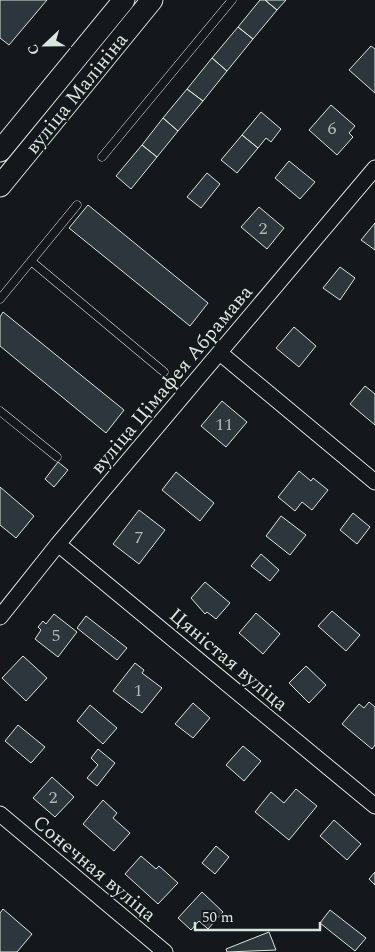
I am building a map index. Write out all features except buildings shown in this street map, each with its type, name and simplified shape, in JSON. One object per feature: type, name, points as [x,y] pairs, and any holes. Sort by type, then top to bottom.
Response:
[{"type":"main road","name":"вуліца Малініна","points":[[0,151],[124,0]]},
{"type":"main road","name":"вуліца Малініна","points":[[0,186],[152,0]]},
{"type":"street","name":"вуліца Цімафея Абрамава","points":[[0,616],[58,544],[375,168]]},
{"type":"street","points":[[220,353],[375,482]]},
{"type":"street","name":"Цяністая вуліца","points":[[58,544],[375,806]]},
{"type":"street","name":"Сонечная вуліца","points":[[0,814],[165,952]]},
{"type":"lane","points":[[102,158],[232,0]]},
{"type":"lane","points":[[0,298],[77,205]]},
{"type":"lane","points":[[31,261],[164,372]]},
{"type":"lane","points":[[0,411],[56,457]]}]
